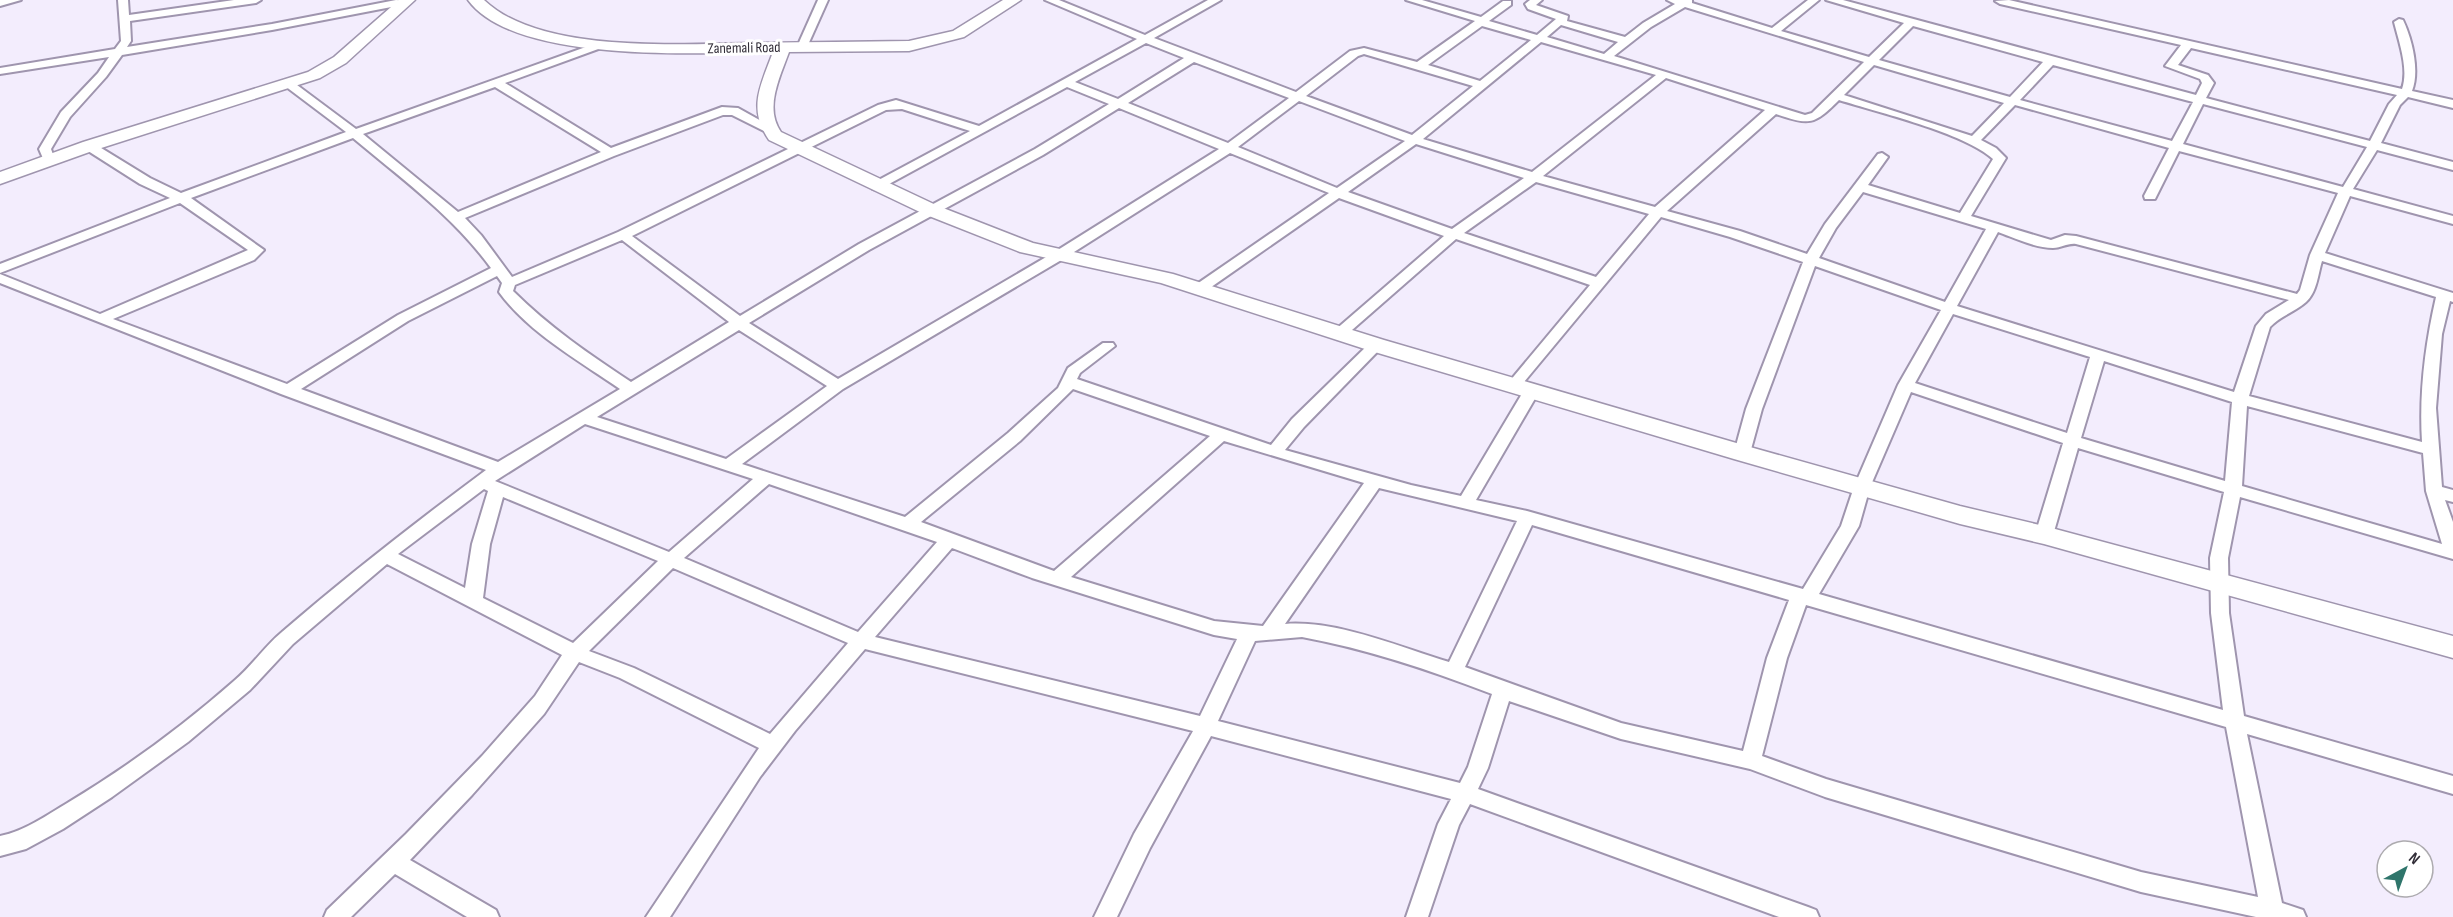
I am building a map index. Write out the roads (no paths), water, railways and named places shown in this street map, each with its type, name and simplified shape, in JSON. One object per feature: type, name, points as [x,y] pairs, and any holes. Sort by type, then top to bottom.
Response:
[{"type":"street","points":[[0,3],[16,0]]},
{"type":"street","points":[[49,160],[45,149],[66,115],[120,53],[126,41],[123,0]]},
{"type":"street","points":[[124,19],[256,0]]},
{"type":"street","name":"Zanemali Road","points":[[475,0],[482,10],[513,24],[556,38],[597,46],[639,49],[909,46],[958,34],[1014,0]]},
{"type":"street","points":[[768,128],[763,111],[792,47],[823,0]]},
{"type":"street","points":[[1050,0],[1193,58],[1414,140],[1735,234],[2098,356],[2240,399],[2430,449]]},
{"type":"street","points":[[878,186],[1216,0]]},
{"type":"street","points":[[1411,0],[1808,119],[1816,116],[1911,22]]},
{"type":"street","points":[[1199,289],[1414,140],[1561,22],[1563,17],[1532,7],[1530,4],[1537,0]]},
{"type":"street","points":[[1773,32],[1814,0]]},
{"type":"street","points":[[1831,0],[2050,61],[2453,166]]},
{"type":"street","points":[[0,71],[120,53],[407,1]]},
{"type":"street","points":[[0,178],[89,146],[314,75],[340,60],[407,1]]},
{"type":"street","points":[[1605,58],[1682,1],[1773,32],[2175,147],[2453,220]]},
{"type":"street","points":[[2001,1],[2453,104]]},
{"type":"street","points":[[1419,66],[1508,3]]},
{"type":"street","points":[[1561,22],[1626,41]]},
{"type":"street","points":[[2270,913],[2235,723],[2220,613],[2219,558],[2233,489],[2240,399],[2263,326],[2271,317],[2301,299],[2313,272],[2317,255],[2346,192],[2362,168],[2395,104],[2406,92],[2411,73],[2399,22]]},
{"type":"street","points":[[2150,196],[2208,83],[2207,79],[2171,66],[2188,44]]},
{"type":"street","points":[[0,269],[353,132],[597,46]]},
{"type":"street","points":[[730,464],[838,386],[1058,256],[1229,148],[1358,51],[1482,85]]},
{"type":"street","points":[[0,846],[18,842],[55,822],[105,791],[181,736],[243,685],[286,639],[385,555],[584,418],[864,247],[1038,152],[1121,104],[1193,58]]},
{"type":"street","points":[[1974,141],[2050,61]]},
{"type":"street","points":[[1340,334],[1454,234],[1534,177],[1664,74]]},
{"type":"street","points":[[495,82],[610,153]]},
{"type":"street","points":[[1068,83],[1340,193],[1599,283]]},
{"type":"street","points":[[289,84],[353,132],[456,218],[476,238],[509,283]]},
{"type":"street","points":[[1837,96],[1974,141],[1998,153],[2000,158],[1963,218]]},
{"type":"street","points":[[631,388],[566,345],[531,318],[506,292],[509,283],[622,236],[890,105],[905,106],[980,130]]},
{"type":"street","points":[[456,218],[610,153],[727,110],[734,111],[768,128],[776,136],[878,186],[931,210],[1028,248],[1133,270],[1376,345],[1742,453],[2453,647]]},
{"type":"street","points":[[1465,503],[1523,388],[1599,283],[1658,212],[1773,110]]},
{"type":"street","points":[[89,146],[145,181],[179,198],[255,248],[256,253],[100,319]]},
{"type":"street","points":[[1742,453],[1754,409],[1810,261],[1830,227],[1882,157]]},
{"type":"street","points":[[1861,187],[2050,244],[2057,244],[2065,239],[2076,240],[2301,299]]},
{"type":"street","points":[[1751,762],[1777,658],[1804,596],[1850,526],[1862,487],[1906,385],[1947,307],[1994,227]]},
{"type":"street","points":[[622,236],[739,323],[838,386]]},
{"type":"street","points":[[2317,255],[2448,296],[2435,334],[2428,408],[2434,490],[2453,551]]},
{"type":"street","points":[[287,391],[431,302],[498,270]]},
{"type":"street","points":[[0,278],[287,391],[493,480],[669,560],[750,592],[799,616],[861,641],[1206,726],[1464,793],[1808,917]]},
{"type":"street","points":[[1274,452],[1298,423],[1376,345]]},
{"type":"street","points":[[908,524],[1014,437],[1048,406],[1069,382],[1073,371],[1108,346]]},
{"type":"street","points":[[2044,535],[2098,356]]},
{"type":"street","points":[[1069,382],[1274,452],[1375,480],[1527,517],[2453,785]]},
{"type":"street","points":[[1906,385],[2073,441],[2453,551]]},
{"type":"street","points":[[584,418],[908,524],[948,541],[1057,579],[1214,628],[1258,634],[1302,630],[1342,637],[1454,671],[1621,731],[1751,762],[1825,788],[2141,882],[2295,917]]},
{"type":"street","points":[[1057,579],[1222,434]]},
{"type":"street","points":[[335,917],[394,862],[491,761],[543,701],[574,653],[669,560],[767,477]]},
{"type":"street","points":[[474,601],[476,560],[493,480]]},
{"type":"street","points":[[1105,917],[1142,842],[1258,634],[1375,480]]},
{"type":"street","points":[[2434,490],[2453,496]]},
{"type":"street","points":[[1454,671],[1527,517]]},
{"type":"street","points":[[657,917],[753,771],[773,745],[948,541]]},
{"type":"street","points":[[385,555],[574,653],[627,673],[773,745]]},
{"type":"street","points":[[1417,917],[1449,824],[1478,768],[1503,690]]},
{"type":"street","points":[[394,862],[488,917]]}]
